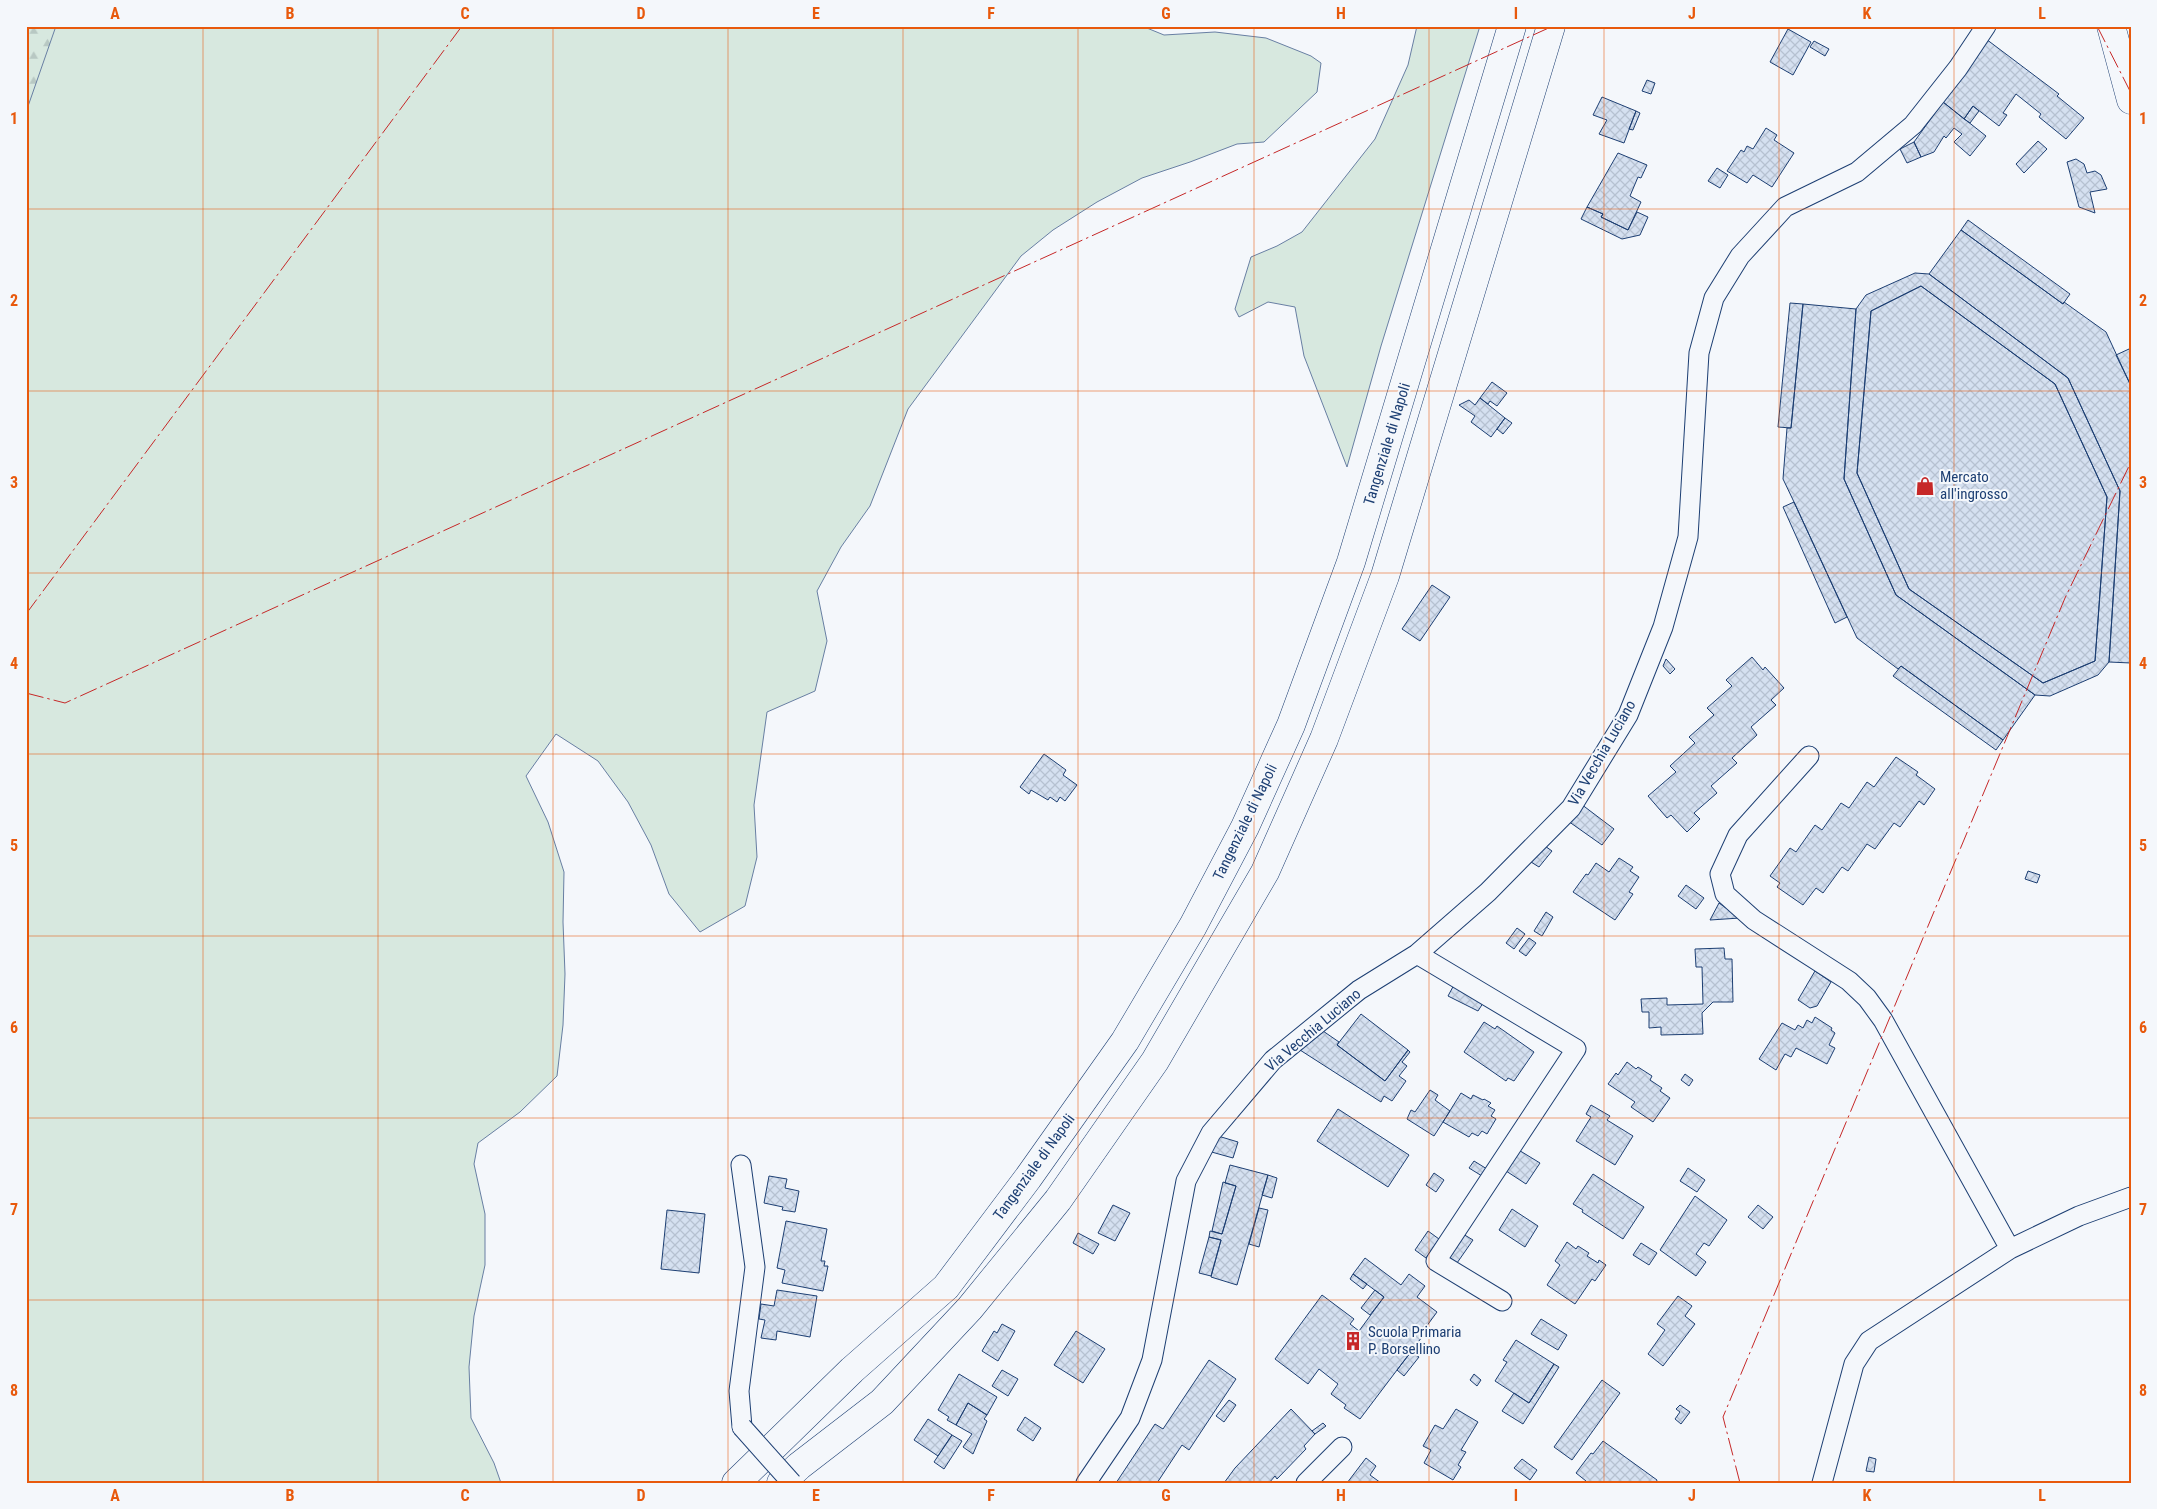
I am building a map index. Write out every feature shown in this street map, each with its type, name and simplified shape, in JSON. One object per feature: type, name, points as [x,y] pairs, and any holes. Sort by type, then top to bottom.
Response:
[{"type":"main road","name":"Tangenziale di Napoli","points":[[736,1483],[852,1370],[946,1286],[1028,1178],[1125,1040],[1193,926],[1245,826],[1291,726],[1351,562],[1512,26]]},
{"type":"main road","points":[[782,1483],[799,1466],[882,1402],[970,1308],[1058,1200],[1155,1061],[1265,872],[1324,739],[1385,576],[1551,26]]},
{"type":"main road","points":[[2111,26],[2131,100]]},
{"type":"street","name":"Via Vecchia Luciano","points":[[1086,1483],[1130,1418],[1152,1360],[1186,1181],[1211,1133],[1273,1060],[1359,990],[1417,954],[1488,892],[1571,808],[1628,714],[1663,627],[1688,537],[1699,353],[1714,298],[1740,256],[1784,207],[1857,172],[1913,125],[1958,68],[1986,26]]},
{"type":"street","points":[[1809,756],[1738,836],[1720,874],[1725,894],[1754,920],[1850,981],[1867,998],[1883,1020],[2010,1249]]},
{"type":"street","points":[[1417,954],[1576,1049],[1436,1261],[1502,1301]]},
{"type":"street","points":[[741,1165],[755,1267],[739,1390],[742,1427],[792,1483]]},
{"type":"street","points":[[1822,1483],[1854,1364],[1869,1341],[2010,1249],[2079,1216],[2131,1197]]},
{"type":"street","points":[[1306,1483],[1342,1447]]},
{"type":"green space","points":[[26,26],[56,26],[26,112]]},
{"type":"green space","points":[[29,26],[1142,26],[1164,35],[1215,32],[1266,38],[1311,56],[1321,63],[1317,92],[1264,142],[1237,144],[1142,178],[1097,202],[1053,230],[1021,256],[908,409],[870,506],[841,547],[817,591],[827,641],[815,691],[767,712],[754,805],[757,857],[745,906],[700,932],[669,894],[651,845],[628,802],[598,761],[556,734],[526,776],[548,822],[564,872],[565,974],[563,1025],[557,1076],[520,1112],[478,1143],[474,1164],[485,1214],[485,1265],[474,1316],[469,1367],[471,1418],[494,1463],[501,1483],[26,1483],[26,34]]},
{"type":"green space","points":[[1417,26],[1480,26],[1381,346],[1347,467],[1304,356],[1295,307],[1268,302],[1239,317],[1235,309],[1251,257],[1277,246],[1302,232],[1375,139],[1408,65]]},
{"type":"building","points":[[1788,29],[1811,42],[1793,75],[1770,62]]},
{"type":"building","points":[[1986,39],[2059,94],[2057,96],[2084,118],[2066,139],[2039,117],[2041,114],[2016,94],[2003,113],[2007,115],[1999,126],[1973,106],[1964,119],[1943,102]]},
{"type":"building","points":[[1814,41],[1829,49],[1825,56],[1810,47]]},
{"type":"building","points":[[1647,80],[1655,83],[1651,94],[1642,91]]},
{"type":"building","points":[[1602,97],[1636,111],[1624,143],[1599,134],[1607,120],[1593,115]]},
{"type":"building","points":[[1943,102],[1986,136],[1970,156],[1954,142],[1962,134],[1954,128],[1946,138],[1944,136],[1934,152],[1921,157],[1914,142]]},
{"type":"building","points":[[1973,106],[1979,111],[1970,123],[1964,119]]},
{"type":"building","points":[[1636,111],[1640,113],[1633,130],[1629,129]]},
{"type":"building","points":[[1766,128],[1777,135],[1774,140],[1794,153],[1772,187],[1753,175],[1747,183],[1727,171],[1741,150],[1744,152],[1747,146],[1753,149]]},
{"type":"building","points":[[2038,141],[2047,149],[2024,173],[2016,164]]},
{"type":"building","points":[[1914,142],[1921,157],[1907,163],[1900,149]]},
{"type":"building","points":[[1618,153],[1647,165],[1641,178],[1638,177],[1630,196],[1641,202],[1628,230],[1601,217],[1603,214],[1587,207]]},
{"type":"building","points":[[2076,159],[2084,164],[2087,173],[2095,171],[2101,175],[2107,189],[2090,192],[2095,213],[2079,207],[2067,162]]},
{"type":"building","points":[[1717,168],[1728,175],[1720,188],[1708,181]]},
{"type":"building","points":[[1587,207],[1603,214],[1601,217],[1628,230],[1637,212],[1648,217],[1640,235],[1622,239],[1581,219]]},
{"type":"building","points":[[1968,220],[2070,294],[2063,304],[1961,230]]},
{"type":"building","points":[[1961,230],[2063,304],[2064,302],[2106,332],[2131,386],[2131,663],[2109,662],[2120,491],[2068,378],[1929,274]]},
{"type":"building","points":[[1915,273],[1929,274],[2068,378],[2120,491],[2109,662],[2098,675],[2050,696],[2035,695],[1896,595],[1844,479],[1856,309],[1866,295]],"holes":[[[1921,286],[2055,384],[2107,497],[2095,661],[2043,683],[1909,589],[1857,473],[1871,311]]]},
{"type":"building","points":[[1921,286],[2055,384],[2107,497],[2095,661],[2043,683],[1909,589],[1857,473],[1871,311]]},
{"type":"building","points":[[1790,303],[1803,304],[1791,428],[1778,427]]},
{"type":"building","points":[[1803,304],[1856,309],[1844,479],[1896,595],[2035,695],[2003,740],[1901,666],[1898,669],[1857,638],[1783,479],[1787,428],[1791,428]]},
{"type":"building","points":[[2129,349],[2131,354],[2131,386],[2116,355]]},
{"type":"building","points":[[1492,382],[1507,393],[1497,406],[1490,401],[1488,404],[1480,398]]},
{"type":"building","points":[[1480,398],[1505,418],[1491,437],[1471,422],[1475,416],[1459,405],[1469,400],[1475,405]]},
{"type":"building","points":[[1505,418],[1512,423],[1503,434],[1497,429]]},
{"type":"building","points":[[1794,502],[1847,617],[1835,623],[1783,507]]},
{"type":"building","points":[[1432,585],[1450,597],[1420,641],[1402,629]]},
{"type":"building","points":[[1752,657],[1763,670],[1765,667],[1784,688],[1771,700],[1776,705],[1751,727],[1757,735],[1732,758],[1737,763],[1711,786],[1717,793],[1694,813],[1700,819],[1687,832],[1671,815],[1667,818],[1648,796],[1676,772],[1670,766],[1695,743],[1689,737],[1714,715],[1707,708],[1732,686],[1726,680]]},
{"type":"building","points":[[1666,659],[1675,669],[1670,674],[1663,666]]},
{"type":"building","points":[[1901,666],[2003,740],[1996,750],[1893,676]]},
{"type":"building","points":[[1044,754],[1066,770],[1063,775],[1077,785],[1065,801],[1060,797],[1057,802],[1050,797],[1048,800],[1031,790],[1029,794],[1020,787]]},
{"type":"building","points":[[1896,757],[1918,772],[1916,775],[1935,789],[1924,805],[1919,801],[1900,827],[1894,823],[1875,849],[1867,844],[1848,871],[1842,867],[1823,893],[1816,888],[1803,905],[1777,887],[1780,883],[1770,876],[1790,848],[1796,852],[1815,825],[1822,830],[1841,803],[1849,808],[1867,782],[1874,787]]},
{"type":"building","points":[[1581,804],[1614,829],[1602,845],[1568,821]]},
{"type":"building","points":[[1545,846],[1552,851],[1539,867],[1531,862]]},
{"type":"building","points":[[1619,858],[1633,867],[1630,871],[1639,877],[1629,892],[1633,894],[1615,920],[1573,892],[1596,863],[1609,872]]},
{"type":"building","points":[[2028,871],[2040,875],[2037,883],[2025,879]]},
{"type":"building","points":[[1686,885],[1704,898],[1696,909],[1678,896]]},
{"type":"building","points":[[1719,903],[1740,918],[1710,920]]},
{"type":"building","points":[[1546,912],[1553,917],[1542,936],[1534,931]]},
{"type":"building","points":[[1517,928],[1525,934],[1514,949],[1506,943]]},
{"type":"building","points":[[1529,938],[1536,943],[1526,956],[1519,951]]},
{"type":"building","points":[[1724,948],[1725,959],[1732,959],[1733,1002],[1713,1002],[1702,1013],[1703,1034],[1661,1035],[1661,1027],[1649,1028],[1649,1012],[1642,1012],[1641,999],[1667,998],[1667,1005],[1703,1004],[1702,967],[1696,967],[1695,949]]},
{"type":"building","points":[[1815,971],[1831,982],[1817,1006],[1810,1008],[1798,1000]]},
{"type":"building","points":[[1455,983],[1485,1000],[1478,1011],[1448,996]]},
{"type":"building","points":[[1361,1014],[1408,1050],[1385,1081],[1337,1045]]},
{"type":"building","points":[[1815,1017],[1832,1028],[1831,1030],[1835,1033],[1829,1045],[1835,1048],[1827,1064],[1796,1048],[1791,1057],[1785,1054],[1776,1070],[1759,1059],[1782,1023],[1795,1030],[1798,1025],[1803,1028],[1807,1020],[1812,1023]]},
{"type":"building","points":[[1484,1022],[1495,1029],[1497,1026],[1534,1052],[1514,1081],[1508,1078],[1506,1081],[1464,1052]]},
{"type":"building","points":[[1323,1031],[1339,1042],[1337,1045],[1385,1081],[1408,1050],[1410,1052],[1402,1062],[1407,1066],[1399,1076],[1406,1081],[1392,1101],[1384,1096],[1381,1102],[1300,1050]]},
{"type":"building","points":[[1627,1062],[1636,1069],[1638,1067],[1652,1076],[1650,1080],[1662,1088],[1660,1091],[1670,1098],[1653,1122],[1631,1107],[1635,1102],[1608,1084],[1616,1073],[1618,1075]]},
{"type":"building","points":[[1685,1074],[1693,1080],[1689,1086],[1681,1080]]},
{"type":"building","points":[[1430,1090],[1438,1095],[1435,1100],[1450,1111],[1434,1136],[1407,1119],[1411,1110],[1415,1112]]},
{"type":"building","points":[[1461,1093],[1471,1099],[1473,1095],[1491,1103],[1488,1106],[1495,1110],[1491,1116],[1496,1119],[1487,1134],[1482,1131],[1478,1136],[1472,1133],[1469,1137],[1443,1122]]},
{"type":"building","points":[[1591,1105],[1610,1116],[1607,1120],[1633,1136],[1615,1165],[1576,1141],[1591,1117],[1586,1114]]},
{"type":"building","points":[[1338,1109],[1409,1155],[1388,1187],[1317,1141]]},
{"type":"building","points":[[1218,1136],[1238,1142],[1233,1158],[1208,1151]]},
{"type":"building","points":[[1517,1149],[1540,1163],[1526,1184],[1503,1169]]},
{"type":"building","points":[[1474,1161],[1487,1169],[1482,1176],[1469,1168]]},
{"type":"building","points":[[1230,1165],[1268,1175],[1237,1285],[1211,1277],[1221,1240],[1209,1237],[1210,1231],[1222,1234],[1236,1186],[1225,1183]]},
{"type":"building","points":[[1688,1168],[1705,1180],[1697,1192],[1680,1181]]},
{"type":"building","points":[[1434,1173],[1444,1180],[1436,1192],[1426,1185]]},
{"type":"building","points":[[1593,1174],[1644,1207],[1623,1239],[1573,1204]]},
{"type":"building","points":[[1268,1175],[1277,1178],[1272,1198],[1262,1195]]},
{"type":"building","points":[[769,1176],[787,1179],[785,1188],[799,1191],[795,1212],[782,1210],[783,1207],[764,1203]]},
{"type":"building","points":[[1223,1182],[1236,1186],[1222,1234],[1212,1231]]},
{"type":"building","points":[[1695,1196],[1727,1220],[1709,1246],[1704,1243],[1696,1254],[1706,1262],[1696,1276],[1660,1250]]},
{"type":"building","points":[[1113,1205],[1130,1213],[1115,1241],[1098,1233]]},
{"type":"building","points":[[1758,1205],[1773,1217],[1763,1229],[1748,1217]]},
{"type":"building","points":[[1259,1208],[1268,1210],[1259,1247],[1249,1244]]},
{"type":"building","points":[[1512,1209],[1538,1226],[1525,1247],[1499,1230]]},
{"type":"building","points":[[667,1210],[705,1214],[699,1273],[661,1269]]},
{"type":"building","points":[[786,1221],[827,1229],[821,1261],[825,1261],[824,1266],[828,1266],[823,1291],[782,1283],[785,1270],[777,1268]]},
{"type":"building","points":[[1428,1231],[1439,1239],[1426,1258],[1415,1250]]},
{"type":"building","points":[[1078,1233],[1099,1244],[1093,1254],[1073,1243]]},
{"type":"building","points":[[1463,1234],[1473,1240],[1457,1263],[1448,1256]]},
{"type":"building","points":[[1209,1237],[1221,1240],[1211,1276],[1199,1273]]},
{"type":"building","points":[[1567,1242],[1576,1249],[1578,1246],[1589,1253],[1587,1256],[1598,1263],[1599,1260],[1606,1265],[1595,1281],[1592,1279],[1575,1304],[1547,1285],[1560,1265],[1555,1261]]},
{"type":"building","points":[[1641,1243],[1657,1253],[1649,1265],[1633,1255]]},
{"type":"building","name":"Scuola Primaria P. Borsellino","points":[[1365,1258],[1401,1285],[1409,1274],[1425,1286],[1417,1297],[1437,1312],[1426,1327],[1428,1329],[1360,1419],[1344,1408],[1346,1405],[1331,1394],[1338,1384],[1319,1369],[1308,1384],[1275,1359],[1322,1295],[1354,1319],[1350,1324],[1359,1331],[1384,1297],[1353,1274]]},
{"type":"building","points":[[1353,1274],[1367,1284],[1363,1289],[1350,1279]]},
{"type":"building","points":[[777,1290],[817,1296],[810,1337],[777,1331],[776,1340],[761,1338],[765,1320],[759,1319],[761,1304],[774,1306]]},
{"type":"building","points":[[1375,1290],[1384,1297],[1370,1315],[1361,1308]]},
{"type":"building","points":[[1678,1296],[1692,1306],[1685,1316],[1695,1324],[1663,1366],[1648,1354],[1665,1330],[1657,1324]]},
{"type":"building","points":[[1541,1319],[1567,1335],[1558,1350],[1531,1334]]},
{"type":"building","points":[[1002,1324],[1015,1331],[998,1361],[982,1351],[994,1331],[997,1333]]},
{"type":"building","points":[[1076,1331],[1105,1349],[1083,1383],[1054,1365]]},
{"type":"building","points":[[1516,1340],[1554,1364],[1529,1403],[1495,1381],[1507,1362],[1503,1360]]},
{"type":"building","points":[[1411,1352],[1419,1357],[1404,1376],[1397,1370]]},
{"type":"building","points":[[1209,1360],[1236,1379],[1189,1450],[1182,1445],[1157,1483],[1116,1483],[1155,1424],[1163,1429]]},
{"type":"building","points":[[1554,1364],[1559,1367],[1523,1424],[1502,1411],[1514,1393],[1529,1403]]},
{"type":"building","points":[[1002,1370],[1018,1379],[1008,1396],[992,1386]]},
{"type":"building","points":[[959,1374],[997,1397],[987,1415],[968,1403],[956,1425],[947,1420],[949,1417],[938,1410]]},
{"type":"building","points":[[1474,1374],[1481,1380],[1477,1386],[1470,1380]]},
{"type":"building","points":[[1602,1380],[1620,1393],[1572,1460],[1554,1447]]},
{"type":"building","points":[[1229,1400],[1236,1405],[1224,1422],[1216,1416]]},
{"type":"building","points":[[968,1403],[987,1415],[984,1419],[987,1421],[973,1454],[963,1447],[972,1434],[956,1425]]},
{"type":"building","points":[[1680,1405],[1690,1412],[1681,1424],[1675,1419],[1680,1412],[1676,1409]]},
{"type":"building","points":[[1291,1409],[1315,1434],[1304,1446],[1306,1449],[1277,1479],[1275,1476],[1269,1483],[1224,1483],[1235,1468]]},
{"type":"building","points":[[1456,1409],[1478,1422],[1461,1450],[1466,1452],[1458,1465],[1461,1467],[1453,1480],[1424,1463],[1431,1450],[1423,1446],[1435,1425],[1443,1429]]},
{"type":"building","points":[[1025,1417],[1041,1428],[1033,1441],[1017,1430]]},
{"type":"building","points":[[928,1419],[952,1435],[938,1456],[914,1440]]},
{"type":"building","points":[[1323,1423],[1326,1426],[1315,1434],[1312,1431]]},
{"type":"building","points":[[952,1435],[962,1441],[944,1469],[934,1462]]},
{"type":"building","points":[[1603,1441],[1657,1480],[1656,1483],[1584,1483],[1586,1481],[1576,1473]]},
{"type":"building","points":[[1869,1457],[1876,1459],[1874,1472],[1866,1471]]},
{"type":"building","points":[[1366,1458],[1376,1466],[1370,1475],[1381,1483],[1347,1483]]},
{"type":"building","points":[[1522,1459],[1537,1470],[1530,1480],[1514,1468]]},
{"type":"power","points":[[26,614],[462,26]]},
{"type":"power","points":[[26,693],[65,703],[1553,26]]},
{"type":"power","points":[[2097,26],[2131,93]]},
{"type":"power","points":[[1740,1483],[1723,1417],[2065,598],[2131,462]]},
{"type":"place","name":"Mercato all'ingrosso","points":[[1925,486]]},
{"type":"place","name":"Scuola Primaria P. Borsellino","points":[[1353,1341]]}]
